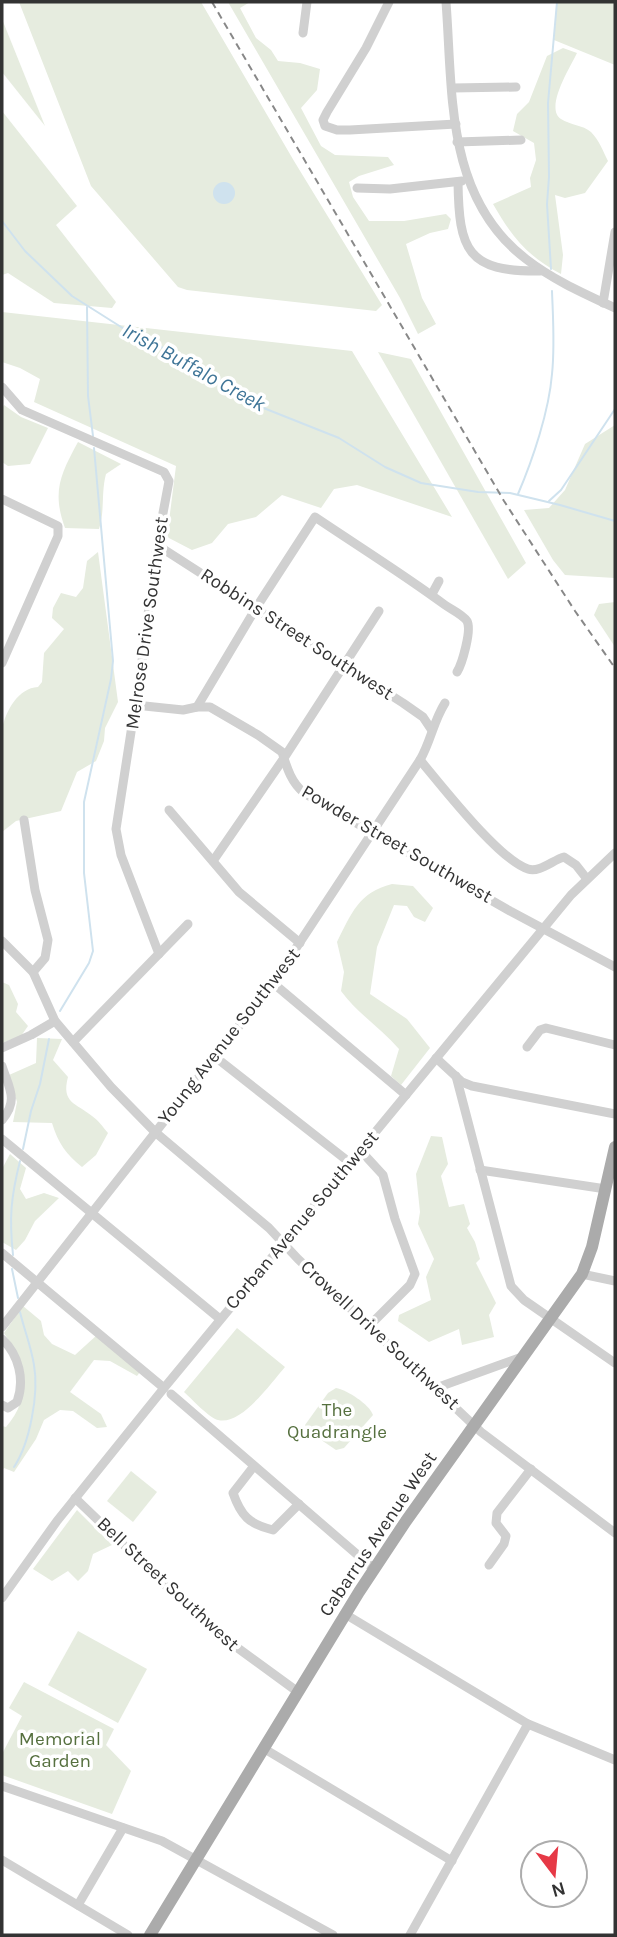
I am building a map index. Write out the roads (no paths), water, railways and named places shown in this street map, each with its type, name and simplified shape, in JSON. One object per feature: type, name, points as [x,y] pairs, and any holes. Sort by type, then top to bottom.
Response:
[{"type":"main road","name":"Cabarrus Avenue West","points":[[150,1935],[374,1569],[582,1274],[610,1181],[615,1147]]},
{"type":"street","points":[[303,33],[307,2]]},
{"type":"street","points":[[389,2],[366,48],[327,112],[324,120],[326,126],[337,130],[350,130],[456,124]]},
{"type":"street","points":[[446,2],[457,142],[463,181],[461,232],[470,249],[488,265],[542,271]]},
{"type":"street","points":[[453,88],[516,87]]},
{"type":"street","points":[[457,142],[521,140]]},
{"type":"street","points":[[357,188],[390,189],[463,181]]},
{"type":"street","points":[[463,181],[494,228],[516,251],[542,271],[615,309]]},
{"type":"street","points":[[603,303],[615,232]]},
{"type":"street","name":"Melrose Drive Southwest","points":[[2,387],[22,410],[168,475],[170,481],[157,545],[116,835],[159,954]]},
{"type":"street","points":[[2,499],[58,526],[58,536],[2,663]]},
{"type":"street","points":[[135,705],[183,710],[197,707],[256,608],[315,517],[432,594],[467,621],[469,632],[464,645],[464,657],[457,672]]},
{"type":"street","name":"Robbins Street Southwest","points":[[157,545],[424,717],[431,729]]},
{"type":"street","points":[[432,594],[439,581]]},
{"type":"street","points":[[213,861],[284,758],[379,611]]},
{"type":"street","name":"Young Avenue Southwest","points":[[2,1327],[273,983],[420,760],[428,745],[431,729],[445,703]]},
{"type":"street","name":"Powder Street Southwest","points":[[197,707],[210,707],[282,752],[296,787],[543,929],[615,967]]},
{"type":"street","points":[[420,760],[478,828],[519,863],[530,870],[564,857],[576,865],[587,879]]},
{"type":"street","points":[[169,810],[248,901],[300,943]]},
{"type":"street","points":[[24,820],[35,890],[48,940],[45,958],[33,972]]},
{"type":"street","name":"Corban Avenue Southwest","points":[[3,1592],[75,1497],[167,1391],[220,1319],[349,1162],[543,929],[587,879],[615,853]]},
{"type":"street","points":[[73,1042],[188,924]]},
{"type":"street","name":"Crowell Drive Southwest","points":[[2,941],[33,972],[55,1021],[111,1087],[155,1132],[269,1228],[475,1425],[615,1533]]},
{"type":"street","points":[[273,983],[406,1095]]},
{"type":"street","points":[[2,1048],[55,1021]]},
{"type":"street","points":[[527,1047],[540,1030],[546,1028],[615,1045]]},
{"type":"street","points":[[214,1056],[349,1162]]},
{"type":"street","points":[[436,1058],[472,1086],[615,1114]]},
{"type":"street","points":[[2,1066],[12,1105],[2,1120]]},
{"type":"street","points":[[456,1076],[506,1277],[514,1290],[615,1363]]},
{"type":"street","points":[[2,1139],[220,1319]]},
{"type":"street","points":[[360,1150],[383,1175],[395,1219],[415,1274],[410,1285],[370,1325]]},
{"type":"street","points":[[480,1170],[610,1181]]},
{"type":"street","points":[[2,1253],[374,1569]]},
{"type":"street","points":[[582,1274],[615,1281]]},
{"type":"street","points":[[2,1339],[14,1354],[21,1379],[17,1402],[8,1408],[2,1405]]},
{"type":"street","points":[[436,1388],[524,1357]]},
{"type":"street","points":[[254,1466],[233,1493],[239,1511],[260,1526],[273,1530],[299,1504]]},
{"type":"street","points":[[489,1564],[504,1544],[506,1536],[495,1518],[531,1469]]},
{"type":"street","name":"Bell Street Southwest","points":[[75,1497],[209,1627],[298,1692]]},
{"type":"street","points":[[345,1615],[528,1724],[615,1760]]},
{"type":"street","points":[[410,1935],[528,1724]]},
{"type":"street","points":[[263,1748],[452,1861]]},
{"type":"street","points":[[2,1786],[162,1841],[334,1935]]},
{"type":"street","points":[[78,1905],[123,1828]]},
{"type":"street","points":[[2,1860],[128,1935]]},
{"type":"water","points":[[224,182],[232,185],[235,193],[232,201],[224,204],[216,201],[213,193],[216,185]]},
{"type":"waterway","points":[[551,269],[547,204],[548,103],[557,2]]},
{"type":"waterway","name":"Irish Buffalo Creek","points":[[2,221],[25,251],[72,296],[129,332],[193,362],[256,405],[339,438],[385,467],[421,483],[478,492],[510,493],[615,521]]},
{"type":"waterway","points":[[518,494],[540,435],[548,403],[554,332],[552,291]]},
{"type":"waterway","points":[[87,307],[88,396],[93,436]]},
{"type":"waterway","points":[[549,501],[561,490],[615,409]]},
{"type":"waterway","points":[[60,1011],[89,963],[93,951],[84,873],[84,802],[113,661],[94,448]]},
{"type":"waterway","points":[[23,1149],[49,1039]]},
{"type":"waterway","points":[[13,1255],[12,1207],[20,1161]]},
{"type":"waterway","points":[[12,1269],[18,1298]]},
{"type":"waterway","points":[[14,1467],[29,1432],[35,1389],[33,1358],[20,1312]]},
{"type":"railway","points":[[212,2],[504,501],[615,668]]},
{"type":"park label","name":"The Quadrangle","points":[[337,1421]]},
{"type":"park label","name":"Memorial Garden","points":[[60,1750]]}]
